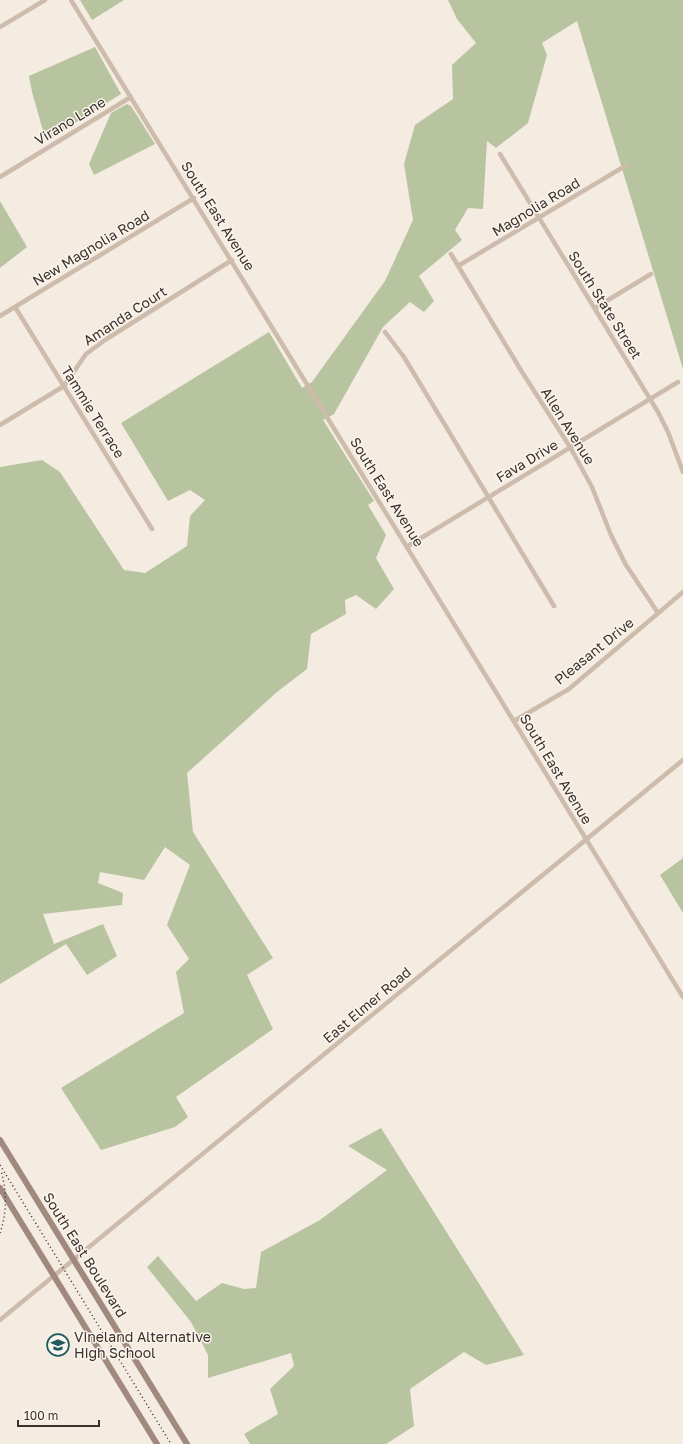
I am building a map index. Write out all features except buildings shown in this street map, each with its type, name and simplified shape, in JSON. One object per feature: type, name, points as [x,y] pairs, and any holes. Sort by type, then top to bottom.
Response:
[{"type":"main road","name":"South East Boulevard","points":[[0,1140],[187,1444]]},
{"type":"main road","points":[[0,1188],[157,1444]]},
{"type":"street","points":[[0,27],[45,0]]},
{"type":"street","name":"South East Avenue","points":[[72,0],[683,997]]},
{"type":"street","name":"Virano Lane","points":[[0,177],[131,96]]},
{"type":"street","name":"South State Street","points":[[500,154],[650,399],[668,432],[683,472]]},
{"type":"street","name":"Magnolia Road","points":[[458,266],[625,166]]},
{"type":"street","name":"New Magnolia Road","points":[[0,316],[194,198]]},
{"type":"street","name":"Allen Avenue","points":[[451,254],[534,391],[570,447],[592,487],[611,535],[626,565],[658,613]]},
{"type":"street","name":"Amanda Court","points":[[0,425],[64,386],[86,354],[232,260]]},
{"type":"street","points":[[595,308],[651,274]]},
{"type":"street","name":"Tammie Terrace","points":[[15,307],[152,529]]},
{"type":"street","points":[[385,332],[409,366],[554,606]]},
{"type":"street","name":"Fava Drive","points":[[408,546],[678,382]]},
{"type":"street","name":"Pleasant Drive","points":[[514,721],[569,688],[683,592]]},
{"type":"street","name":"East Elmer Road","points":[[0,1320],[683,760]]},
{"type":"green space","points":[[80,0],[124,0],[92,20]]},
{"type":"green space","points":[[448,0],[683,0],[683,369],[577,21],[542,43],[547,55],[528,123],[496,148],[487,141],[483,209],[468,208],[455,230],[462,240],[419,276],[434,301],[424,312],[410,302],[383,327],[334,414],[323,420],[374,501],[368,505],[386,535],[376,558],[394,589],[376,609],[356,595],[345,600],[346,614],[311,634],[307,669],[277,692],[187,773],[193,832],[273,958],[247,975],[273,1029],[176,1097],[188,1117],[175,1127],[101,1150],[61,1088],[184,1013],[176,972],[189,959],[167,925],[190,865],[165,847],[144,880],[100,872],[98,883],[123,893],[122,905],[43,914],[54,944],[103,924],[117,956],[87,975],[66,944],[0,984],[0,467],[42,460],[60,472],[124,570],[145,573],[187,546],[190,516],[205,500],[190,490],[168,501],[121,423],[269,332],[302,388],[312,382],[385,281],[413,220],[404,164],[415,125],[453,99],[452,65],[476,43],[457,19]]},
{"type":"green space","points":[[95,47],[121,94],[46,141],[29,76]]},
{"type":"green space","points":[[127,104],[131,106],[155,144],[94,175],[89,164],[111,113]]},
{"type":"green space","points":[[0,201],[27,247],[0,268]]},
{"type":"green space","points":[[683,858],[683,913],[660,875]]},
{"type":"green space","points":[[381,1128],[524,1355],[486,1365],[464,1352],[410,1389],[414,1426],[386,1444],[250,1444],[244,1434],[278,1414],[270,1389],[294,1366],[291,1353],[208,1378],[208,1355],[191,1322],[147,1267],[158,1256],[196,1301],[222,1283],[244,1289],[256,1288],[261,1252],[320,1220],[387,1170],[348,1146]]},
{"type":"railway","points":[[0,1165],[171,1444]]},
{"type":"railway","points":[[0,1233],[5,1210],[4,1186],[1,1171]]},
{"type":"place","name":"Vineland Alternative High School","points":[[58,1345]]}]
